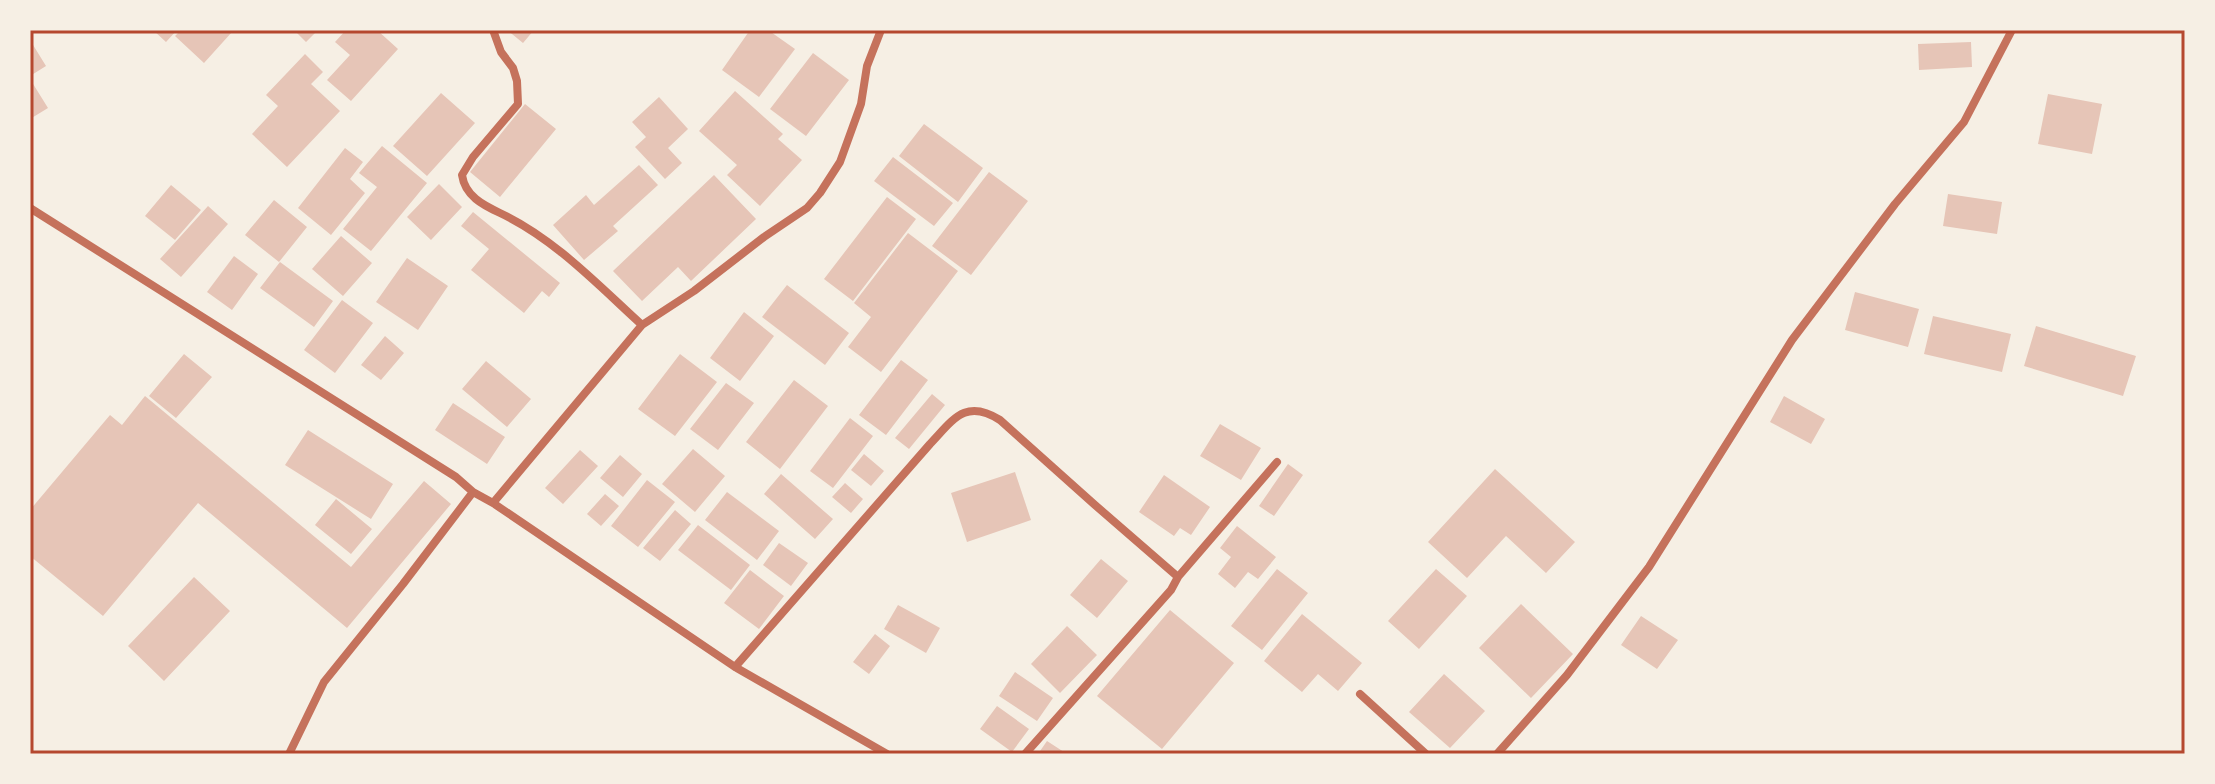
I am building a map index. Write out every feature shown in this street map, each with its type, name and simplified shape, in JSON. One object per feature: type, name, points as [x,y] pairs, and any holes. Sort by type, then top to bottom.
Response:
[{"type":"street","points":[[493,30],[501,52],[513,68],[518,104],[473,157],[462,175],[467,191],[483,205],[554,246],[642,325]]},
{"type":"street","points":[[493,503],[642,325],[807,208],[820,193],[840,162],[861,104],[867,66],[881,30]]},
{"type":"street","points":[[1497,754],[1567,675],[1649,567],[1792,340],[1895,204],[1964,122],[2012,30]]},
{"type":"street","points":[[30,208],[456,477],[473,492],[735,667],[887,754]]},
{"type":"street","points":[[735,667],[953,419],[976,410],[988,412],[1000,420],[1178,577]]},
{"type":"street","points":[[1025,754],[1171,590],[1178,577],[1277,462]]},
{"type":"street","points":[[289,754],[324,682],[473,492]]},
{"type":"street","points":[[1360,694],[1426,754]]},
{"type":"building","points":[[153,30],[177,30],[166,42]]},
{"type":"building","points":[[181,30],[232,32],[204,63],[175,36]]},
{"type":"building","points":[[294,30],[318,30],[306,42]]},
{"type":"building","points":[[346,30],[377,30],[398,49],[351,101],[327,80],[350,55],[335,42]]},
{"type":"building","points":[[507,30],[534,30],[523,43]]},
{"type":"building","points":[[750,30],[768,30],[795,49],[759,97],[722,70]]},
{"type":"building","points":[[30,40],[46,66],[30,76]]},
{"type":"building","points":[[1971,42],[1972,67],[1919,70],[1918,44]]},
{"type":"building","points":[[813,53],[849,80],[806,136],[770,109]]},
{"type":"building","points":[[305,54],[323,72],[311,84],[340,111],[287,167],[252,134],[278,106],[266,95]]},
{"type":"building","points":[[30,79],[48,108],[30,119]]},
{"type":"building","points":[[735,91],[783,134],[778,139],[802,160],[760,206],[727,175],[737,165],[699,131]]},
{"type":"building","points":[[441,93],[475,123],[427,176],[393,146]]},
{"type":"building","points":[[2048,94],[2102,104],[2092,154],[2038,144]]},
{"type":"building","points":[[659,97],[688,129],[668,148],[682,163],[665,179],[635,147],[646,137],[632,122]]},
{"type":"building","points":[[525,104],[556,129],[500,197],[470,172]]},
{"type":"building","points":[[924,124],[983,168],[958,202],[899,156]]},
{"type":"building","points":[[382,146],[427,183],[371,251],[343,229],[377,187],[359,173]]},
{"type":"building","points":[[345,148],[363,162],[350,179],[365,193],[331,235],[298,208]]},
{"type":"building","points":[[893,157],[953,203],[934,226],[874,181]]},
{"type":"building","points":[[639,165],[658,185],[613,226],[618,231],[584,260],[553,225],[586,195],[594,205]]},
{"type":"building","points":[[989,172],[1028,201],[971,275],[932,246]]},
{"type":"building","points":[[714,175],[756,219],[691,281],[678,267],[642,301],[613,271]]},
{"type":"building","points":[[439,184],[462,207],[431,240],[407,217]]},
{"type":"building","points":[[171,185],[201,210],[175,240],[145,216]]},
{"type":"building","points":[[1948,194],[2002,202],[1997,234],[1943,226]]},
{"type":"building","points":[[887,197],[916,219],[853,301],[824,279]]},
{"type":"building","points":[[274,200],[307,227],[279,262],[245,235]]},
{"type":"building","points":[[208,206],[228,224],[181,277],[160,259]]},
{"type":"building","points":[[473,212],[560,283],[549,297],[542,291],[524,313],[471,270],[489,249],[461,226]]},
{"type":"building","points":[[908,233],[958,271],[881,372],[848,347],[871,317],[854,303]]},
{"type":"building","points":[[341,236],[372,263],[343,296],[312,269]]},
{"type":"building","points":[[234,256],[258,274],[232,310],[207,292]]},
{"type":"building","points":[[407,258],[448,286],[418,330],[376,302]]},
{"type":"building","points":[[280,262],[333,301],[314,327],[260,288]]},
{"type":"building","points":[[787,285],[849,333],[825,365],[762,317]]},
{"type":"building","points":[[1855,292],[1919,309],[1908,347],[1845,330]]},
{"type":"building","points":[[342,300],[373,323],[335,373],[304,350]]},
{"type":"building","points":[[744,312],[774,336],[740,381],[710,358]]},
{"type":"building","points":[[1933,316],[2011,334],[2002,372],[1924,354]]},
{"type":"building","points":[[2036,326],[2136,356],[2123,396],[2024,366]]},
{"type":"building","points":[[385,336],[404,353],[381,380],[361,365]]},
{"type":"building","points":[[184,354],[212,377],[176,418],[149,396]]},
{"type":"building","points":[[680,354],[717,382],[675,436],[638,409]]},
{"type":"building","points":[[901,360],[928,380],[886,435],[859,415]]},
{"type":"building","points":[[486,361],[531,399],[507,427],[462,389]]},
{"type":"building","points":[[794,380],[828,406],[780,469],[746,442]]},
{"type":"building","points":[[726,383],[754,403],[718,450],[690,429]]},
{"type":"building","points":[[932,394],[945,405],[909,449],[895,438]]},
{"type":"building","points":[[145,396],[351,567],[424,481],[451,504],[347,628],[198,503],[103,616],[30,556],[30,510],[110,415],[122,425]]},
{"type":"building","points":[[1784,396],[1825,419],[1811,444],[1770,422]]},
{"type":"building","points":[[453,403],[505,437],[487,464],[435,430]]},
{"type":"building","points":[[850,418],[873,436],[833,488],[810,471]]},
{"type":"building","points":[[1220,424],[1261,448],[1241,480],[1200,456]]},
{"type":"building","points":[[308,430],[393,484],[371,519],[285,465]]},
{"type":"building","points":[[693,449],[725,476],[695,512],[662,484]]},
{"type":"building","points":[[580,450],[598,466],[563,504],[545,488]]},
{"type":"building","points":[[864,454],[884,471],[871,486],[851,470]]},
{"type":"building","points":[[620,455],[642,474],[623,497],[600,478]]},
{"type":"building","points":[[1288,464],[1303,475],[1274,516],[1259,506]]},
{"type":"building","points":[[1495,469],[1575,542],[1546,573],[1506,536],[1467,578],[1428,542]]},
{"type":"building","points":[[1015,472],[1031,520],[967,542],[951,493]]},
{"type":"building","points":[[781,474],[833,519],[815,539],[764,494]]},
{"type":"building","points":[[1164,475],[1210,507],[1191,535],[1180,528],[1174,536],[1139,512]]},
{"type":"building","points":[[647,480],[675,502],[638,547],[611,526]]},
{"type":"building","points":[[845,483],[863,499],[851,513],[832,497]]},
{"type":"building","points":[[727,492],[779,531],[757,560],[705,520]]},
{"type":"building","points":[[605,494],[619,506],[601,526],[587,514]]},
{"type":"building","points":[[336,499],[372,529],[351,554],[315,525]]},
{"type":"building","points":[[675,510],[691,524],[660,561],[643,548]]},
{"type":"building","points":[[698,525],[750,565],[731,590],[678,550]]},
{"type":"building","points":[[1237,526],[1276,557],[1258,579],[1248,572],[1235,588],[1218,574],[1231,557],[1220,548]]},
{"type":"building","points":[[779,543],[808,563],[791,586],[763,565]]},
{"type":"building","points":[[1101,559],[1128,581],[1097,618],[1070,595]]},
{"type":"building","points":[[1277,569],[1308,593],[1262,650],[1231,626]]},
{"type":"building","points":[[1436,569],[1467,596],[1419,649],[1388,621]]},
{"type":"building","points":[[750,570],[784,596],[759,629],[724,603]]},
{"type":"building","points":[[194,577],[230,611],[164,681],[128,646]]},
{"type":"building","points":[[1521,604],[1573,654],[1531,698],[1479,648]]},
{"type":"building","points":[[898,605],[940,628],[926,653],[884,629]]},
{"type":"building","points":[[1170,610],[1234,663],[1162,749],[1097,696]]},
{"type":"building","points":[[1302,614],[1362,663],[1338,691],[1318,674],[1302,692],[1264,661]]},
{"type":"building","points":[[1641,616],[1678,640],[1657,669],[1621,645]]},
{"type":"building","points":[[1067,626],[1097,655],[1060,693],[1031,664]]},
{"type":"building","points":[[875,634],[890,646],[869,674],[853,662]]},
{"type":"building","points":[[1015,672],[1053,698],[1037,721],[999,696]]},
{"type":"building","points":[[1444,674],[1485,711],[1450,748],[1409,712]]},
{"type":"building","points":[[997,706],[1029,729],[1012,752],[980,729]]},
{"type":"building","points":[[1047,741],[1067,754],[1038,754]]}]
